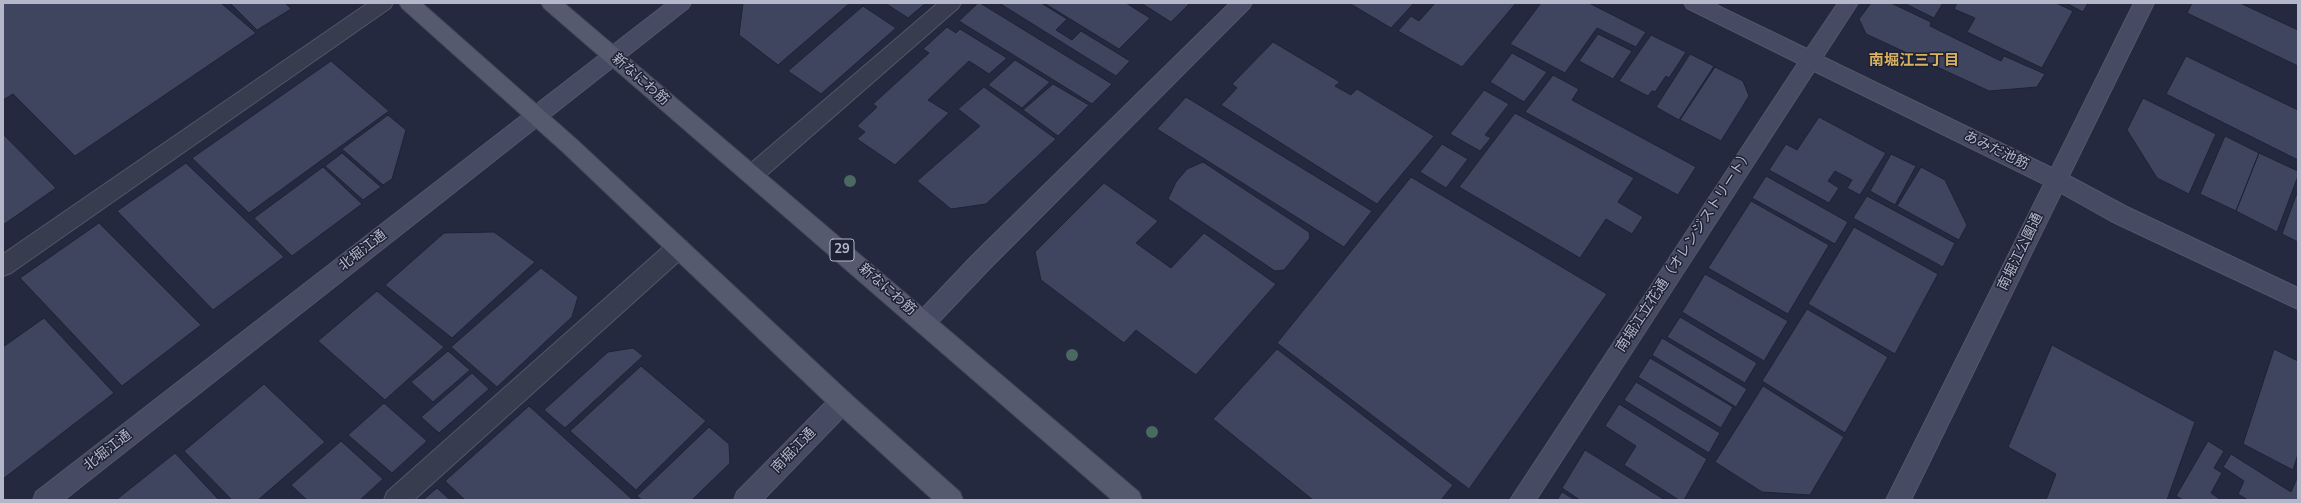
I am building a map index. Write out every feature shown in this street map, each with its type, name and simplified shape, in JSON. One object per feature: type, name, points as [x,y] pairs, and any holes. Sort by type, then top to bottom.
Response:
[{"type":"main road","points":[[409,3],[536,116],[842,402],[951,500]]},
{"type":"main road","name":"新なにわ筋","points":[[551,3],[753,174],[1130,500]]},
{"type":"street","points":[[3,266],[383,3]]},
{"type":"street","name":"北堀江通","points":[[45,500],[681,3]]},
{"type":"street","points":[[753,174],[951,3]]},
{"type":"street","points":[[924,322],[981,262],[1242,3]]},
{"type":"street","name":"あみだ池筋","points":[[1694,3],[2057,180],[2119,214],[2298,300]]},
{"type":"street","name":"南堀江立花通（オレンジストリート）","points":[[1522,500],[1848,3]]},
{"type":"street","name":"南堀江公園通","points":[[1898,500],[2144,3]]},
{"type":"street","points":[[396,500],[678,248]]},
{"type":"street","name":"南堀江通","points":[[746,500],[842,402]]},
{"type":"building","points":[[3,3],[221,3],[256,33],[75,156],[13,94],[3,100]]},
{"type":"building","points":[[230,3],[285,3],[291,9],[257,30]]},
{"type":"building","points":[[743,3],[850,3],[778,65],[739,35]]},
{"type":"building","points":[[885,3],[926,3],[908,18]]},
{"type":"building","points":[[978,3],[1112,84],[1092,104],[959,21]]},
{"type":"building","points":[[999,3],[1041,3],[1067,19],[1056,30],[1072,40],[1081,31],[1130,61],[1116,76]]},
{"type":"building","points":[[1044,3],[1126,3],[1150,18],[1119,49]]},
{"type":"building","points":[[1141,3],[1190,3],[1171,22]]},
{"type":"building","points":[[1349,3],[1414,3],[1391,28]]},
{"type":"building","points":[[1435,3],[1516,3],[1462,67],[1398,31],[1411,16],[1419,21]]},
{"type":"building","points":[[1541,3],[1589,3],[1646,32],[1636,47],[1597,28],[1565,73],[1510,44]]},
{"type":"building","points":[[1871,3],[1891,3],[1931,22],[1930,26],[2001,61],[2004,56],[2045,74],[2037,87],[1989,91],[1866,34],[1859,19]]},
{"type":"building","points":[[1904,3],[1943,3],[1934,18]]},
{"type":"building","points":[[1957,3],[2056,3],[2073,11],[2042,68],[1967,32],[1975,18],[1954,9]]},
{"type":"building","points":[[2066,3],[2088,3],[2083,12]]},
{"type":"building","points":[[2192,3],[2240,3],[2298,30],[2298,66],[2187,13]]},
{"type":"building","points":[[863,6],[896,28],[821,94],[788,71]]},
{"type":"building","points":[[947,27],[956,33],[960,29],[1007,58],[989,74],[969,61],[928,100],[949,113],[895,165],[857,139],[865,132],[857,126],[877,107],[873,104],[929,53],[923,49]]},
{"type":"building","points":[[1598,34],[1632,51],[1613,79],[1579,61]]},
{"type":"building","points":[[1651,35],[1686,52],[1669,78],[1666,76],[1655,92],[1652,91],[1648,96],[1619,81]]},
{"type":"building","points":[[1273,42],[1340,82],[1335,86],[1351,95],[1357,89],[1434,136],[1377,204],[1221,105],[1237,88],[1232,84]]},
{"type":"building","points":[[1512,53],[1547,72],[1524,102],[1490,82]]},
{"type":"building","points":[[1690,54],[1714,66],[1679,120],[1656,107]]},
{"type":"building","points":[[2186,56],[2298,110],[2298,160],[2166,94]]},
{"type":"building","points":[[1015,60],[1050,82],[1022,108],[988,85]]},
{"type":"building","points":[[331,61],[389,111],[249,213],[192,158]]},
{"type":"building","points":[[1715,67],[1743,81],[1749,96],[1721,141],[1680,120]]},
{"type":"building","points":[[1553,75],[1579,89],[1572,100],[1696,167],[1678,195],[1525,112]]},
{"type":"building","points":[[1053,84],[1089,105],[1058,136],[1023,110]]},
{"type":"building","points":[[984,87],[1056,139],[986,204],[951,209],[917,181],[980,126],[958,109]]},
{"type":"building","points":[[1484,90],[1509,104],[1485,135],[1491,138],[1480,151],[1450,134]]},
{"type":"building","points":[[1186,97],[1372,211],[1344,247],[1157,129]]},
{"type":"building","points":[[2143,98],[2216,134],[2189,194],[2157,178],[2127,130]]},
{"type":"building","points":[[1515,113],[1634,178],[1618,202],[1643,217],[1632,234],[1606,219],[1580,258],[1459,187]]},
{"type":"building","points":[[388,115],[406,130],[392,179],[383,185],[342,149]]},
{"type":"building","points":[[1819,117],[1886,153],[1860,195],[1847,188],[1852,180],[1835,171],[1828,181],[1839,188],[1829,203],[1769,170],[1786,144],[1797,150]]},
{"type":"building","points":[[3,134],[56,188],[3,225]]},
{"type":"building","points":[[2225,136],[2259,153],[2236,211],[2200,194]]},
{"type":"building","points":[[1442,144],[1468,159],[1446,188],[1420,172]]},
{"type":"building","points":[[342,153],[381,187],[363,200],[325,166]]},
{"type":"building","points":[[2259,153],[2298,171],[2298,176],[2277,232],[2236,211]]},
{"type":"building","points":[[1891,154],[1916,166],[1895,205],[1870,191]]},
{"type":"building","points":[[1203,162],[1309,232],[1310,238],[1284,270],[1275,271],[1168,199],[1176,182],[1187,169]]},
{"type":"building","points":[[186,163],[284,257],[213,310],[117,211]]},
{"type":"building","points":[[323,167],[362,204],[292,256],[254,218]]},
{"type":"building","points":[[1921,167],[1945,180],[1967,225],[1959,240],[1897,206]]},
{"type":"building","points":[[1766,176],[1848,222],[1835,244],[1752,198]]},
{"type":"building","points":[[1411,177],[1607,294],[1469,489],[1277,343]]},
{"type":"building","points":[[1104,183],[1158,221],[1136,243],[1171,268],[1204,233],[1276,284],[1196,375],[1136,330],[1124,343],[1041,280],[1035,252]]},
{"type":"building","points":[[2298,190],[2298,242],[2282,234]]},
{"type":"building","points":[[1867,196],[1955,243],[1943,267],[1853,218]]},
{"type":"building","points":[[1751,201],[1829,245],[1788,314],[1708,268]]},
{"type":"building","points":[[99,223],[201,325],[122,386],[20,278]]},
{"type":"building","points":[[1854,227],[1938,274],[1895,354],[1808,304]]},
{"type":"building","points":[[494,232],[535,262],[452,338],[385,285],[444,233]]},
{"type":"building","points":[[541,268],[578,297],[572,317],[497,387],[451,347]]},
{"type":"building","points":[[1705,274],[1788,321],[1764,361],[1682,312]]},
{"type":"building","points":[[377,291],[444,347],[385,400],[318,341]]},
{"type":"building","points":[[1807,309],[1888,357],[1845,433],[1762,381]]},
{"type":"building","points":[[1680,317],[1757,363],[1745,383],[1667,337]]},
{"type":"building","points":[[44,318],[114,393],[3,479],[3,347]]},
{"type":"building","points":[[1662,338],[1747,389],[1736,407],[1652,355]]},
{"type":"building","points":[[2052,345],[2195,422],[2167,500],[2046,500],[2056,474],[2008,447]]},
{"type":"building","points":[[633,348],[643,356],[565,428],[544,410],[608,352]]},
{"type":"building","points":[[1277,349],[1453,485],[1441,500],[1313,500],[1213,419]]},
{"type":"building","points":[[2274,349],[2298,361],[2298,454],[2293,470],[2243,444]]},
{"type":"building","points":[[448,351],[470,370],[433,402],[411,382]]},
{"type":"building","points":[[1650,358],[1733,407],[1721,428],[1638,377]]},
{"type":"building","points":[[641,366],[706,421],[636,490],[570,431]]},
{"type":"building","points":[[472,373],[489,389],[439,433],[421,417]]},
{"type":"building","points":[[1636,382],[1720,433],[1709,453],[1624,400]]},
{"type":"building","points":[[264,384],[325,442],[258,500],[232,500],[184,451]]},
{"type":"building","points":[[1763,386],[1844,437],[1810,495],[1762,492],[1715,462]]},
{"type":"building","points":[[384,403],[427,441],[392,473],[348,435]]},
{"type":"building","points":[[1619,404],[1707,459],[1684,500],[1679,500],[1624,465],[1636,446],[1605,426]]},
{"type":"building","points":[[529,406],[633,500],[465,500],[445,481]]},
{"type":"building","points":[[709,427],[729,444],[730,463],[692,500],[642,500],[637,496]]},
{"type":"building","points":[[341,441],[383,479],[360,500],[307,500],[291,485]]},
{"type":"building","points":[[2208,441],[2224,451],[2214,468],[2222,473],[2211,493],[2221,500],[2183,500],[2176,496]]},
{"type":"building","points":[[1585,450],[1665,500],[1580,500],[1562,488]]},
{"type":"building","points":[[175,453],[219,500],[116,500]]},
{"type":"building","points":[[2231,454],[2291,492],[2298,476],[2298,500],[2248,500],[2238,494],[2244,481],[2223,467]]},
{"type":"building","points":[[437,488],[450,500],[423,500]]},
{"type":"building","points":[[1562,492],[1575,500],[1557,500]]},
{"type":"district","name":"南堀江三丁目","points":[[1914,61]]}]
